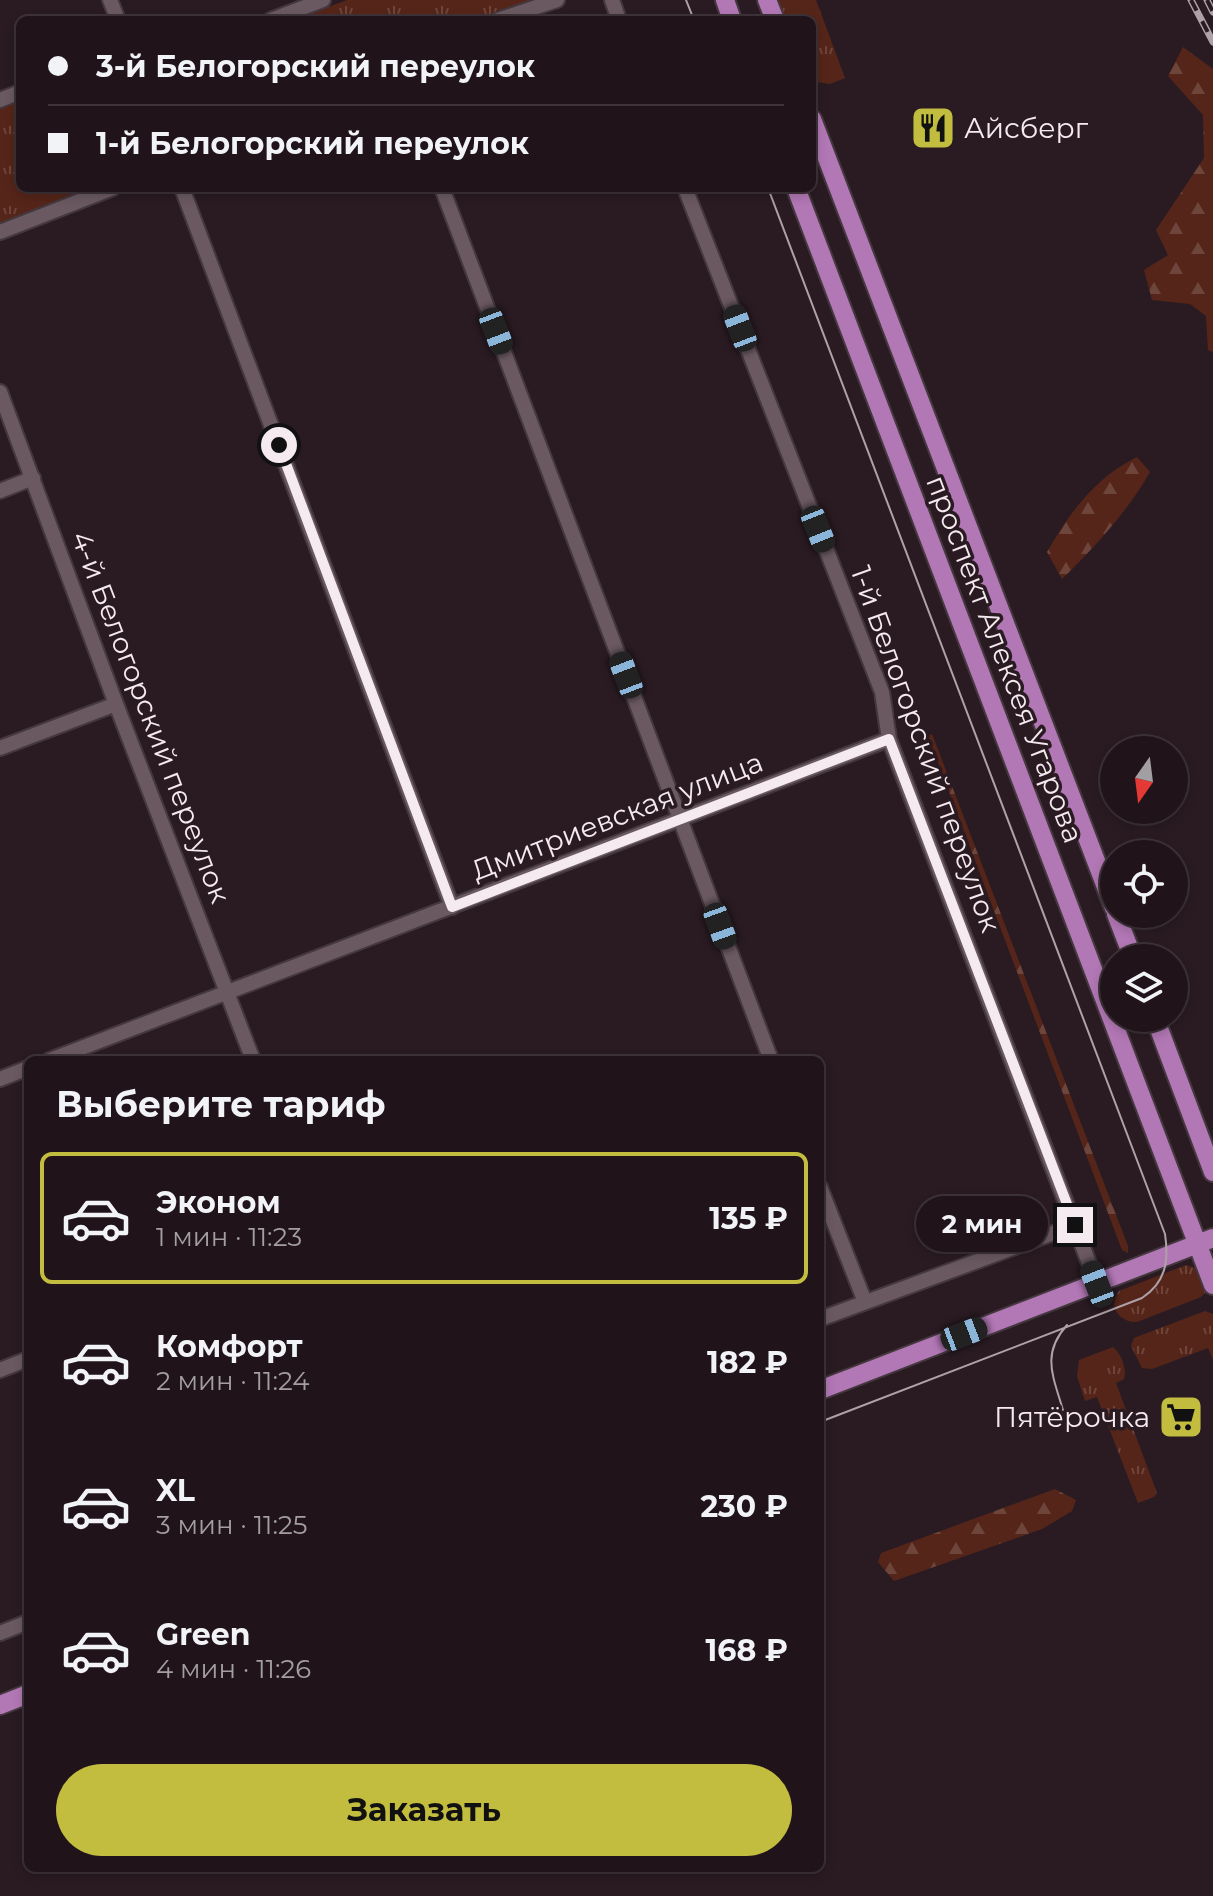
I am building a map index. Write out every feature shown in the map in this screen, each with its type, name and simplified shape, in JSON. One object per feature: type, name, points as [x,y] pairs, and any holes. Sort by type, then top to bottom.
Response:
[{"type":"main road","name":"проспект Алексея Угарова","points":[[816,129],[1100,871]]},
{"type":"main road","name":"проспект Алексея Угарова","points":[[798,192],[1205,1241],[1213,1285]]},
{"type":"main road","points":[[1160,1032],[1213,1172]]},
{"type":"main road","points":[[824,1388],[1205,1241]]},
{"type":"main road","points":[[0,1705],[24,1696]]},
{"type":"street","points":[[281,16],[323,0]]},
{"type":"street","points":[[510,16],[557,0]]},
{"type":"street","points":[[0,232],[103,192]]},
{"type":"street","points":[[184,192],[452,907]]},
{"type":"street","points":[[444,192],[769,1056]]},
{"type":"street","name":"1-й Белогорский переулок","points":[[687,192],[882,692],[889,739],[1097,1284]]},
{"type":"street","name":"4-й Белогорский переулок","points":[[0,392],[251,1056]]},
{"type":"street","points":[[0,491],[33,478]]},
{"type":"street","points":[[0,748],[116,704]]},
{"type":"street","name":"Дмитриевская улица","points":[[61,1056],[889,739]]},
{"type":"street","points":[[0,1079],[24,1070]]},
{"type":"street","points":[[824,1197],[865,1302]]},
{"type":"street","points":[[824,1317],[1075,1225]]},
{"type":"street","points":[[0,1370],[24,1361]]},
{"type":"street","points":[[0,1633],[24,1624]]},
{"type":"green space","points":[[347,0],[542,0],[495,16],[304,16]]},
{"type":"green space","points":[[777,0],[816,0],[845,78],[830,84],[818,82],[816,79],[816,16],[784,16]]},
{"type":"green space","points":[[1183,47],[1213,69],[1213,352],[1208,350],[1206,316],[1190,304],[1152,300],[1144,270],[1168,255],[1156,230],[1204,158],[1203,115],[1168,76]]},
{"type":"green space","points":[[16,99],[16,192],[87,192],[0,225],[0,105]]},
{"type":"green space","points":[[1137,457],[1150,472],[1141,487],[1110,528],[1062,579],[1047,552],[1056,537],[1096,486]]},
{"type":"green space","points":[[932,734],[1128,1246],[1128,1253],[1122,1250],[928,736]]},
{"type":"green space","points":[[1186,1265],[1196,1268],[1204,1282],[1205,1293],[1201,1297],[1137,1322],[1125,1320],[1117,1312],[1114,1302],[1119,1291]]},
{"type":"green space","points":[[1205,1311],[1213,1314],[1213,1360],[1208,1348],[1152,1369],[1142,1368],[1131,1346],[1134,1338]]},
{"type":"green space","points":[[1113,1347],[1121,1357],[1125,1371],[1124,1379],[1116,1383],[1157,1493],[1138,1503],[1097,1397],[1085,1401],[1077,1376],[1079,1360]]},
{"type":"green space","points":[[1055,1489],[1076,1500],[1072,1511],[1042,1529],[894,1581],[878,1562],[881,1553]]},
{"type":"tram line","points":[[686,0],[692,16]]},
{"type":"tram line","points":[[770,192],[1165,1234],[1166,1244],[1166,1262],[1161,1278],[1142,1298],[824,1420]]},
{"type":"tram line","points":[[1063,1410],[1053,1376],[1052,1356],[1054,1346],[1067,1325]]},
{"type":"railway","points":[[1191,0],[1213,42]]},
{"type":"railway","points":[[1207,0],[1213,12]]},
{"type":"place","name":"Айсберг","points":[[933,128]]},
{"type":"place","name":"Пятёрочка","points":[[1181,1417]]},
{"type":"route","points":[[279,445],[452,907],[889,739],[1075,1225]]}]
